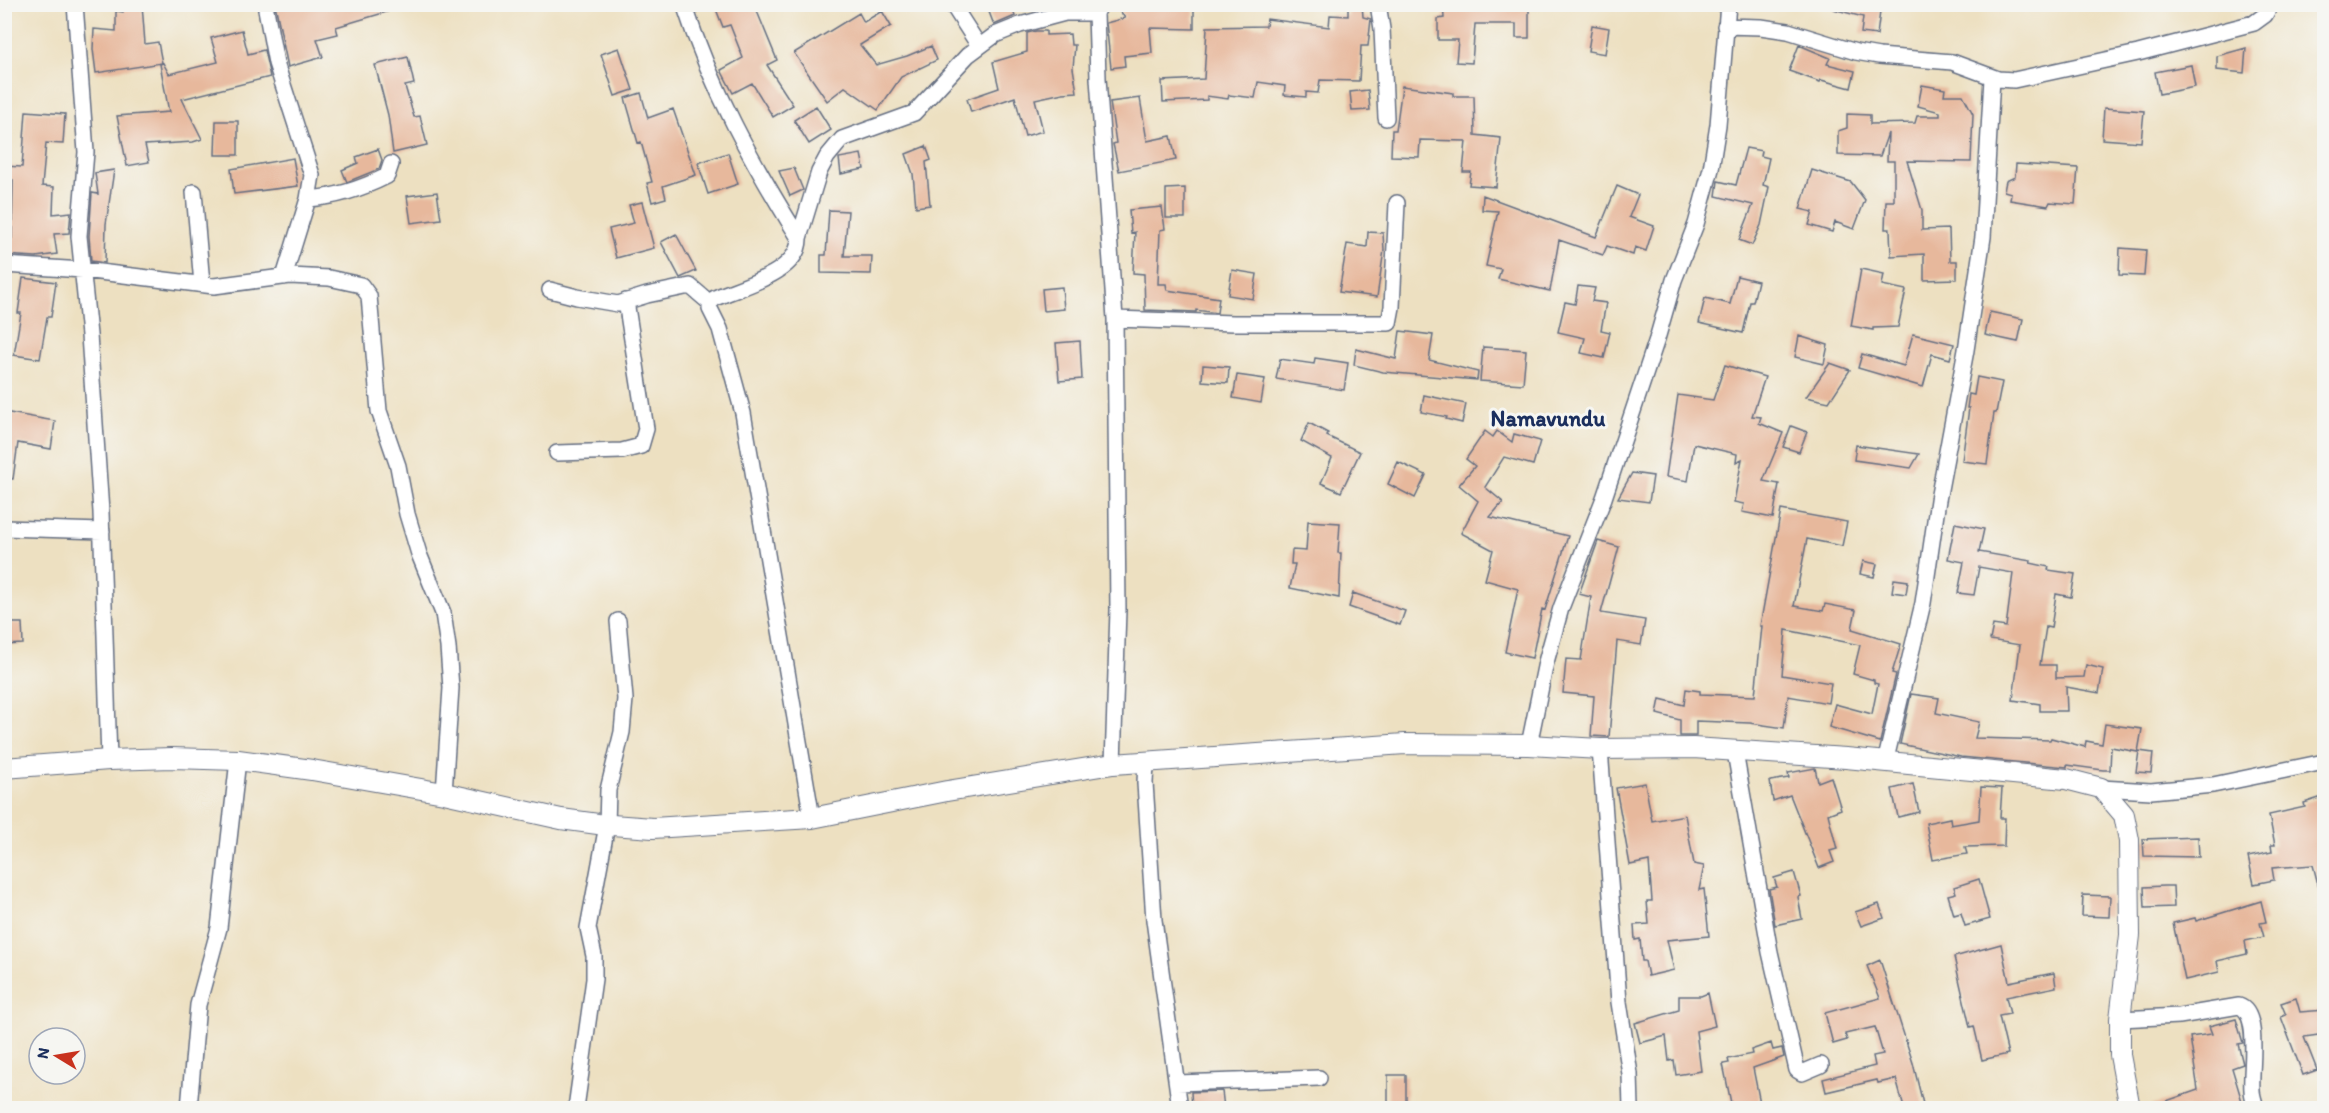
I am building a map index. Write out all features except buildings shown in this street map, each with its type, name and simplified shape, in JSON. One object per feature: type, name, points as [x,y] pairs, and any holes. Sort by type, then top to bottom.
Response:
[{"type":"street","points":[[75,4],[86,152],[79,236],[90,347],[102,531],[109,760]]},
{"type":"street","points":[[265,4],[276,63],[312,175],[309,199],[284,277]]},
{"type":"street","points":[[684,4],[697,45],[713,82],[768,188],[799,238]]},
{"type":"street","points":[[952,4],[980,46]]},
{"type":"street","points":[[1378,4],[1382,29],[1386,118]]},
{"type":"street","points":[[1529,745],[1546,662],[1561,608],[1604,498],[1657,339],[1674,280],[1696,224],[1711,169],[1718,125],[1728,4]]},
{"type":"street","points":[[1725,26],[1761,27],[1788,32],[1879,56],[1952,62],[1992,78],[2014,80],[2179,43],[2254,23],[2265,15],[2271,4]]},
{"type":"street","points":[[812,818],[772,574],[742,413],[720,329],[710,309],[710,303],[715,297],[780,271],[792,260],[799,246],[799,238],[819,172],[827,157],[843,139],[915,113],[980,46],[995,35],[1020,25],[1065,13],[1098,9],[1098,78],[1115,319],[1118,610],[1113,764]]},
{"type":"street","points":[[1886,762],[1923,603],[1938,500],[1966,350],[1983,237],[1992,78]]},
{"type":"street","points":[[309,199],[329,198],[359,190],[387,176],[391,164]]},
{"type":"street","points":[[194,192],[202,284]]},
{"type":"street","points":[[1115,319],[1234,323],[1389,323],[1392,307],[1397,203]]},
{"type":"street","points":[[4,266],[82,270],[214,286],[284,277],[329,278],[361,285],[369,296],[379,411],[398,466],[407,514],[419,554],[442,613],[448,647],[451,688],[444,793]]},
{"type":"street","points":[[550,290],[618,304],[690,286],[710,303]]},
{"type":"street","points":[[557,453],[622,451],[641,446],[646,429],[626,301]]},
{"type":"street","points":[[4,528],[102,531]]},
{"type":"street","points":[[576,1108],[594,979],[594,956],[588,928],[607,825],[608,790],[622,732],[625,699],[618,621]]},
{"type":"street","points":[[4,768],[109,760],[172,758],[238,760],[312,770],[444,793],[561,819],[653,828],[812,818],[947,791],[1113,764],[1405,744],[1529,745],[1600,749],[1693,748],[1846,758],[2066,779],[2101,788],[2151,791],[2213,785],[2325,762]]},
{"type":"street","points":[[1600,749],[1619,1002],[1630,1074],[1631,1108]]},
{"type":"street","points":[[1735,752],[1770,952],[1797,1071],[1802,1073],[1821,1065]]},
{"type":"street","points":[[189,1108],[198,1005],[219,928],[238,760]]},
{"type":"street","points":[[1146,762],[1145,783],[1154,920],[1180,1108]]},
{"type":"street","points":[[2101,788],[2124,815],[2129,840],[2130,935],[2120,1019],[2120,1055],[2130,1108]]},
{"type":"street","points":[[2120,1019],[2179,1016],[2239,1006],[2246,1008],[2252,1030],[2252,1090],[2256,1108]]},
{"type":"street","points":[[1177,1083],[1319,1078]]},
{"type":"district","name":"Namavundu","points":[[1548,418]]}]
